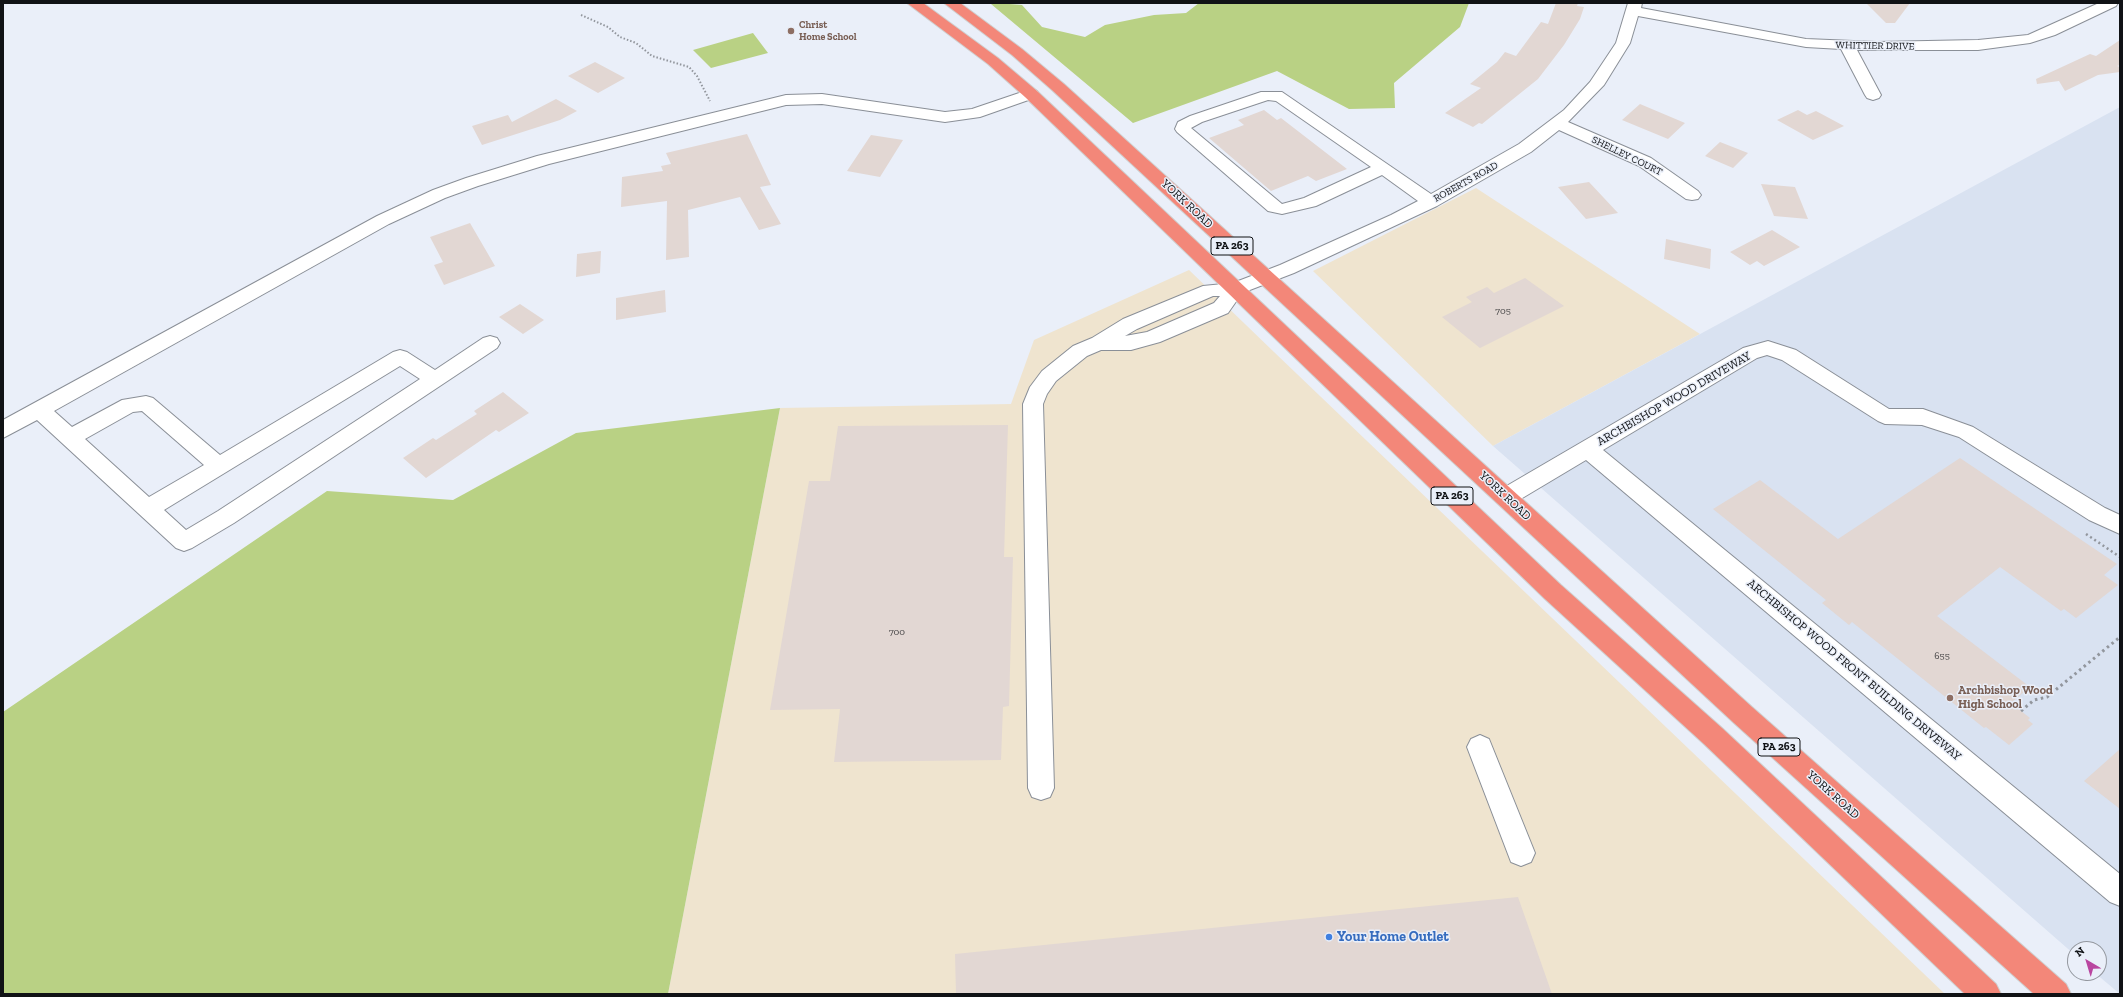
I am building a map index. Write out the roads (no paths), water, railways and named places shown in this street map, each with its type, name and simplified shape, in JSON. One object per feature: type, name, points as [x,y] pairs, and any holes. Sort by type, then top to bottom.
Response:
[{"type":"highway","name":"PA 263","points":[[914,3],[993,61],[1031,94],[1553,592],[1713,736],[1986,994]]},
{"type":"highway","name":"YORK ROAD","points":[[951,3],[1017,52],[1058,87],[1743,715],[2056,994]]},
{"type":"street","name":"WHITTIER DRIVE","points":[[1635,7],[1773,38],[1847,46],[1970,45],[2006,43],[2050,32],[2105,4]]},
{"type":"street","name":"ROBERTS ROAD","points":[[1235,289],[1266,277],[1397,219],[1431,202],[1525,148],[1557,124],[1596,85],[1623,43],[1635,7]]},
{"type":"street","points":[[1847,46],[1873,95]]},
{"type":"street","points":[[3,430],[382,220],[438,194],[505,171],[786,100],[822,99],[945,117],[974,114],[1031,94]]},
{"type":"street","points":[[1384,168],[1310,202],[1282,209],[1274,207],[1183,129],[1184,125],[1196,119],[1267,95],[1276,95],[1384,168],[1431,202]]},
{"type":"street","name":"SHELLEY COURT","points":[[1557,124],[1645,162],[1660,170],[1692,195]]},
{"type":"street","points":[[1041,788],[1033,404],[1037,392],[1049,376],[1063,363],[1080,351],[1099,343],[1131,343],[1153,337],[1220,308],[1235,289]]},
{"type":"street","points":[[39,410],[184,542],[226,517],[490,343]]},
{"type":"street","name":"ARCHBISHOP WOOD DRIVEWAY","points":[[1506,497],[1750,353],[1768,348],[1788,355],[1885,416],[1923,417],[1966,432],[2097,514],[2120,525]]},
{"type":"street","points":[[148,509],[400,357],[435,379]]},
{"type":"street","points":[[70,438],[129,404],[146,403],[218,466]]},
{"type":"street","name":"ARCHBISHOP WOOD FRONT BUILDING DRIVEWAY","points":[[1588,449],[2120,892]]},
{"type":"street","points":[[1480,747],[1521,854]]},
{"type":"place","name":"Christ Home School","points":[[791,31]]},
{"type":"place","name":"Archbishop Wood High School","points":[[1950,698]]},
{"type":"place","name":"Your Home Outlet","points":[[1329,937]]}]
